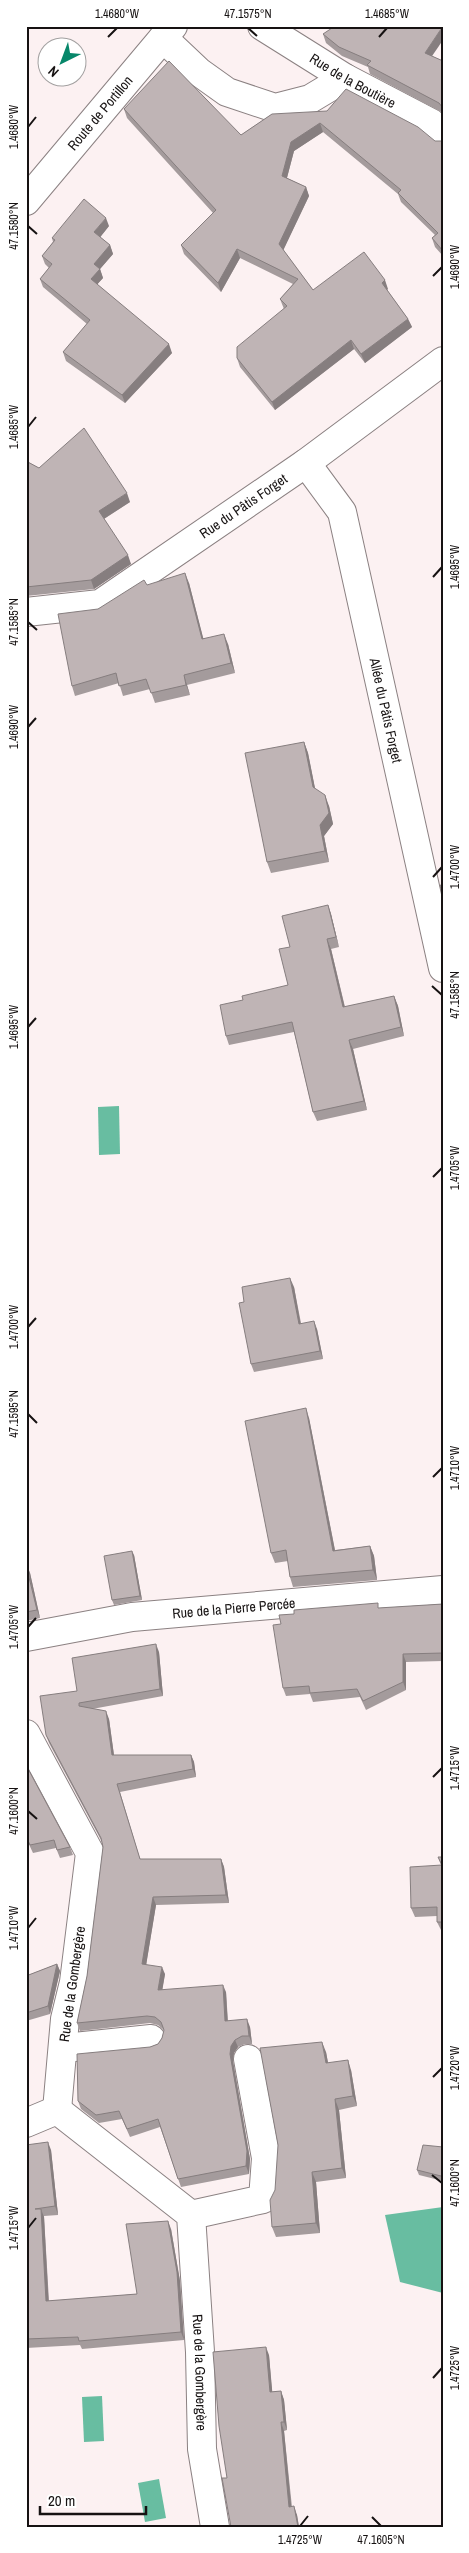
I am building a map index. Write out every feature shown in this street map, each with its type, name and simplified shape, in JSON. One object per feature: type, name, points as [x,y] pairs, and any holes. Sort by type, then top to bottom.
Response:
[{"type":"street","name":"Rue de la Boutière","points":[[262,26],[346,78],[432,123],[443,135]]},
{"type":"street","points":[[168,32],[199,72],[227,92],[276,108],[310,99],[346,78]]},
{"type":"street","name":"Route de Portillon","points":[[26,200],[168,32]]},
{"type":"street","name":"Rue du Pâtis Forget","points":[[26,612],[100,604],[306,463],[443,361]]},
{"type":"street","name":"Allée du Pâtis Forget","points":[[306,463],[342,512],[443,968]]},
{"type":"street","name":"Rue de la Pierre Percée","points":[[26,1637],[132,1617],[443,1590]]},
{"type":"street","name":"Rue de la Gombergère","points":[[26,1734],[90,1853],[74,1982],[65,2019],[64,2048],[57,2110]]},
{"type":"street","points":[[64,2048],[151,2039]]},
{"type":"street","points":[[26,2123],[57,2110],[191,2215],[263,2199],[266,2158],[248,2060]]},
{"type":"street","name":"Rue de la Gombergère","points":[[191,2215],[200,2352],[202,2449],[215,2527]]},
{"type":"shaded area","points":[[119,1106],[120,1154],[99,1155],[98,1107]]},
{"type":"shaded area","points":[[443,2207],[443,2293],[400,2282],[385,2215]]},
{"type":"shaded area","points":[[102,2396],[104,2441],[84,2442],[82,2397]]},
{"type":"shaded area","points":[[159,2479],[166,2518],[145,2522],[138,2483]]},
{"type":"building","points":[[335,26],[443,26],[425,53],[443,61],[443,108],[439,103],[367,65],[371,61],[339,47],[323,34]]},
{"type":"building","points":[[169,61],[241,135],[272,114],[327,111],[346,89],[418,127],[435,141],[443,141],[443,251],[432,238],[438,233],[398,193],[401,190],[320,123],[291,142],[282,176],[306,187],[279,244],[313,290],[364,252],[385,280],[382,283],[408,319],[361,354],[351,340],[272,402],[237,358],[237,347],[287,306],[280,299],[298,279],[237,249],[218,283],[181,245],[216,210],[124,109]]},
{"type":"building","points":[[84,199],[106,218],[94,232],[110,245],[94,264],[100,269],[91,279],[169,344],[122,395],[63,352],[90,320],[40,279],[52,264],[42,256],[55,240],[52,238]]},
{"type":"building","points":[[84,428],[127,493],[99,511],[128,555],[91,580],[26,587],[26,461],[39,468]]},
{"type":"building","points":[[185,573],[202,639],[224,634],[231,663],[184,675],[186,685],[151,693],[146,679],[119,686],[116,673],[72,686],[58,614],[98,609],[144,580],[147,585]]},
{"type":"building","points":[[304,742],[313,787],[325,795],[329,813],[320,825],[325,851],[267,862],[245,753]]},
{"type":"building","points":[[440,885],[443,886],[443,899]]},
{"type":"building","points":[[328,905],[336,937],[327,939],[343,1007],[394,996],[401,1027],[349,1040],[364,1101],[313,1112],[292,1022],[226,1036],[220,1005],[243,1000],[242,996],[288,985],[279,949],[290,947],[282,916]]},
{"type":"building","points":[[290,1278],[299,1324],[314,1321],[320,1351],[251,1364],[239,1303],[244,1302],[242,1287]]},
{"type":"building","points":[[306,1408],[333,1551],[370,1546],[373,1570],[290,1577],[286,1550],[271,1553],[245,1421]]},
{"type":"building","points":[[132,1551],[140,1596],[112,1600],[104,1556]]},
{"type":"building","points":[[26,1565],[37,1610],[26,1612]]},
{"type":"building","points":[[378,1603],[378,1608],[443,1604],[443,1653],[403,1654],[403,1682],[363,1701],[357,1689],[310,1693],[309,1686],[283,1688],[273,1625],[281,1624],[279,1615],[294,1614],[294,1610]]},
{"type":"building","points":[[156,1644],[160,1689],[79,1703],[79,1706],[106,1711],[112,1755],[191,1755],[193,1769],[117,1784],[140,1859],[221,1859],[226,1895],[153,1897],[142,1964],[162,1967],[158,1990],[223,1985],[225,2021],[247,2019],[249,2036],[242,2036],[235,2040],[231,2046],[230,2054],[247,2151],[246,2166],[178,2179],[158,2119],[127,2129],[119,2111],[96,2115],[78,2101],[77,2054],[150,2047],[158,2044],[164,2030],[161,2022],[155,2017],[147,2016],[77,2023],[87,1976],[103,1847],[101,1838],[46,1735],[40,1696],[77,1691],[72,1658]]},
{"type":"building","points":[[26,1765],[70,1847],[57,1850],[54,1840],[30,1845],[26,1836]]},
{"type":"building","points":[[438,1857],[443,1857],[443,1922],[437,1922],[437,1907],[411,1908],[410,1867],[442,1865]]},
{"type":"building","points":[[57,1964],[48,2006],[26,2013],[26,1976]]},
{"type":"building","points":[[322,2042],[326,2063],[348,2060],[353,2096],[335,2099],[342,2168],[312,2172],[316,2223],[272,2227],[270,2200],[275,2190],[278,2145],[260,2048]]},
{"type":"building","points":[[48,2142],[55,2206],[35,2209],[41,2209],[46,2301],[137,2294],[126,2224],[168,2221],[177,2272],[181,2332],[79,2341],[78,2337],[26,2339],[26,2145]]},
{"type":"building","points":[[423,2145],[443,2147],[443,2176],[417,2170]]},
{"type":"building","points":[[266,2347],[270,2392],[281,2391],[284,2422],[281,2422],[289,2507],[294,2506],[298,2527],[231,2527],[222,2478],[227,2478],[219,2426],[213,2352]]}]
